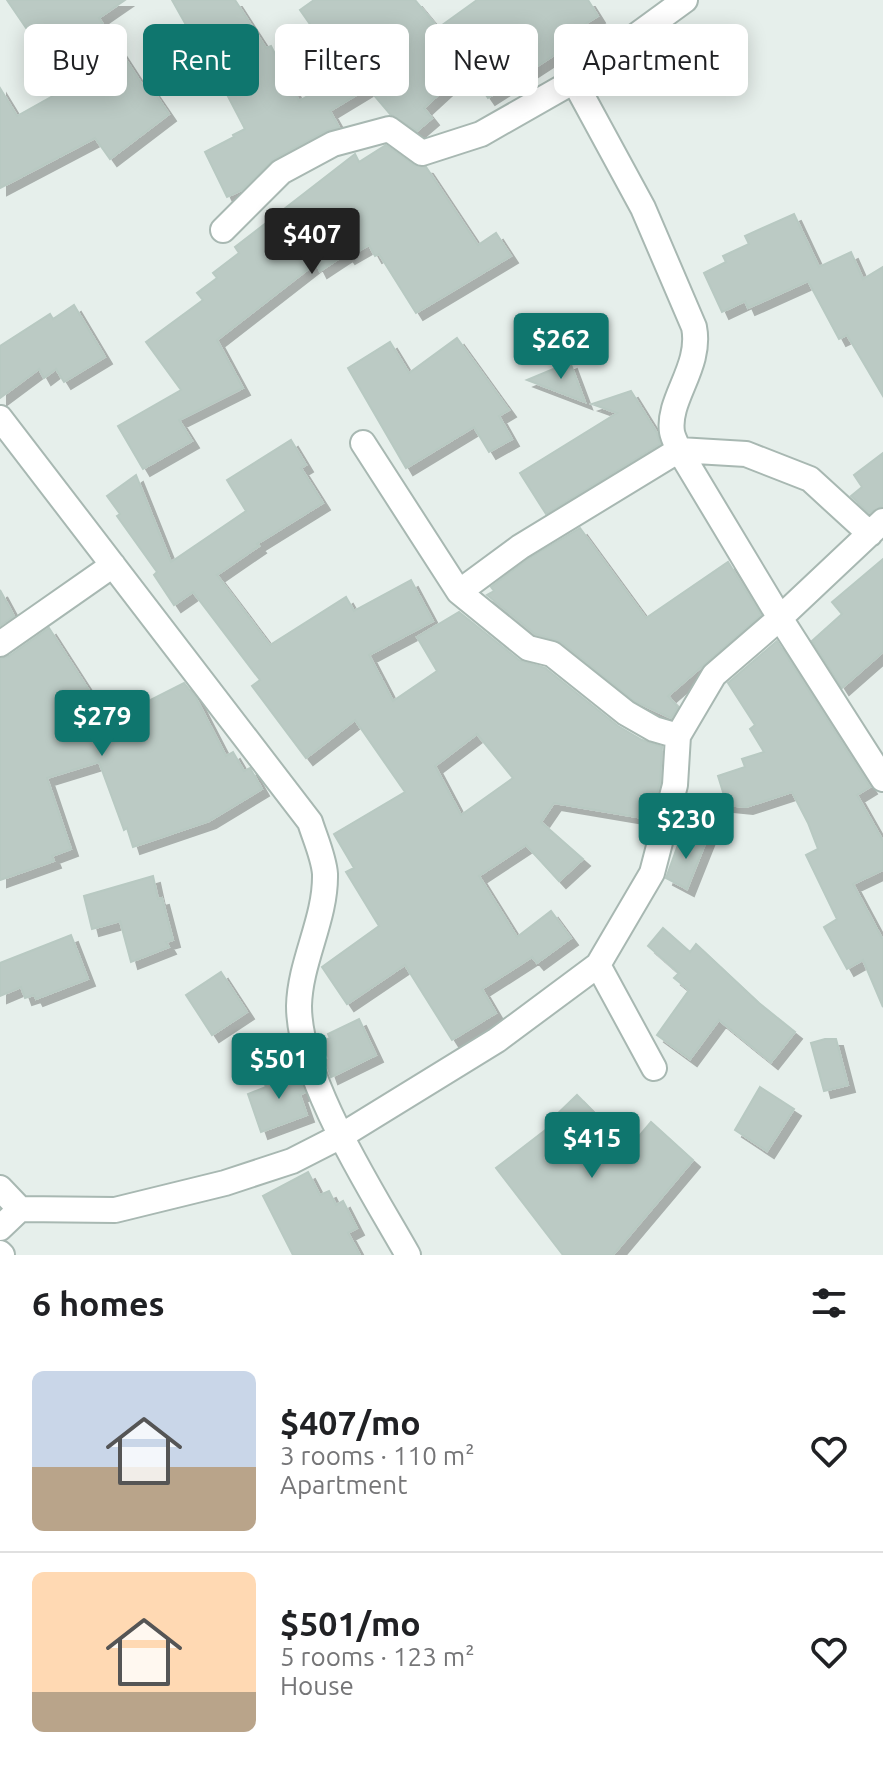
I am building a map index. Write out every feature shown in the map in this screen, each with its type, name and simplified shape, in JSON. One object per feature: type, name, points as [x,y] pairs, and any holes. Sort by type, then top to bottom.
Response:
[{"type":"street","points":[[652,24],[685,0]]},
{"type":"street","points":[[223,230],[281,172],[333,144],[389,129],[422,153],[481,134],[554,92]]},
{"type":"street","points":[[582,96],[643,208],[694,327],[697,342],[674,415],[672,431],[679,450],[780,618],[883,779]]},
{"type":"street","points":[[0,418],[310,822],[325,873],[320,910],[303,971],[299,1008],[308,1057],[341,1136],[408,1255]]},
{"type":"street","points":[[363,443],[459,592],[528,648],[552,654],[626,713],[654,729],[678,736]]},
{"type":"street","points":[[0,1228],[20,1209],[115,1210],[225,1183],[292,1161],[341,1136],[497,1040],[598,965],[652,873],[675,785],[678,736],[714,675],[876,528],[810,479],[746,454],[679,450],[520,547],[459,592]]},
{"type":"street","points":[[0,644],[113,565]]},
{"type":"street","points":[[598,965],[654,1068]]},
{"type":"street","points":[[0,1188],[20,1209]]},
{"type":"building","points":[[7,0],[125,0],[99,18],[103,24],[24,25]]},
{"type":"building","points":[[172,0],[235,0],[250,24],[185,24]]},
{"type":"building","points":[[314,0],[415,0],[435,24],[425,24],[425,96],[437,96],[424,108],[432,118],[417,131],[390,114],[375,96],[409,96],[409,24],[310,24],[300,10]]},
{"type":"building","points":[[477,0],[588,0],[598,16],[585,24],[554,24],[554,55],[538,66],[538,24],[444,24]]},
{"type":"building","points":[[259,37],[266,48],[271,46],[275,54],[275,96],[296,96],[299,101],[308,96],[355,96],[330,111],[339,127],[274,159],[242,190],[227,197],[205,152],[245,129],[228,96],[259,96]]},
{"type":"building","points":[[127,61],[143,86],[143,96],[157,96],[169,114],[110,159],[95,138],[0,188],[0,88],[17,116],[53,96],[127,96]]},
{"type":"building","points":[[386,145],[414,165],[426,167],[478,245],[496,233],[511,256],[416,313],[379,254],[375,256],[369,245],[348,257],[346,254],[320,271],[316,263],[217,340],[243,388],[179,420],[192,441],[143,469],[118,426],[181,390],[146,342],[203,300],[197,293],[217,278],[213,273],[239,253],[235,247],[355,154],[359,162]]},
{"type":"building","points":[[794,214],[819,267],[851,252],[863,279],[883,267],[883,396],[847,335],[839,339],[808,281],[748,308],[745,301],[722,312],[704,273],[726,262],[723,256],[749,244],[745,236]]},
{"type":"building","points":[[74,305],[105,357],[64,382],[56,369],[44,378],[39,369],[0,398],[0,346],[50,314],[53,319]]},
{"type":"building","points":[[457,338],[509,410],[499,416],[512,439],[489,452],[474,427],[406,468],[348,368],[390,342],[409,373]]},
{"type":"building","points":[[570,362],[585,402],[527,380]]},
{"type":"building","points":[[631,391],[657,433],[660,444],[546,514],[520,473],[617,413],[592,404]]},
{"type":"building","points":[[291,440],[306,465],[301,468],[323,503],[257,544],[259,546],[217,575],[270,645],[346,597],[354,611],[411,580],[433,621],[369,655],[393,701],[437,671],[417,637],[459,612],[519,660],[545,668],[618,726],[662,747],[660,783],[657,794],[653,793],[649,819],[554,803],[541,822],[583,859],[559,881],[526,845],[479,876],[517,937],[551,911],[571,938],[537,963],[532,957],[482,989],[496,1013],[452,1040],[405,965],[347,1004],[322,967],[379,926],[346,872],[354,868],[334,834],[405,792],[355,720],[306,758],[252,686],[260,680],[193,592],[174,605],[154,575],[157,572],[117,516],[120,514],[107,496],[136,475],[171,562],[246,511],[227,480]],"holes":[[[477,734],[513,778],[461,815],[435,766]]]},
{"type":"building","points":[[883,453],[883,506],[869,513],[851,496],[862,487],[854,475]]},
{"type":"building","points":[[580,528],[646,618],[728,562],[761,615],[668,696],[678,707],[671,718],[634,701],[561,642],[535,634],[487,595],[494,591],[491,587],[528,559]]},
{"type":"building","points":[[883,559],[883,652],[842,688],[812,641],[842,614],[832,602]]},
{"type":"building","points":[[0,590],[14,616],[0,626]]},
{"type":"building","points":[[49,628],[94,698],[102,696],[107,713],[117,710],[119,716],[184,683],[196,698],[226,756],[233,752],[244,771],[250,768],[262,789],[209,821],[133,847],[99,762],[47,778],[71,849],[52,856],[54,861],[0,880],[0,659]]},
{"type":"building","points":[[777,641],[870,787],[857,795],[883,841],[883,870],[853,884],[883,940],[883,1007],[863,960],[847,969],[824,927],[837,919],[806,855],[818,849],[792,792],[746,807],[727,805],[718,776],[745,767],[742,759],[764,752],[750,729],[755,725],[728,683]]},
{"type":"building","points":[[709,834],[687,889],[666,878],[679,842]]},
{"type":"building","points":[[153,876],[173,940],[166,942],[169,947],[131,962],[120,921],[92,929],[84,896]]},
{"type":"building","points":[[663,928],[690,952],[696,944],[795,1032],[771,1062],[719,1020],[690,1059],[657,1035],[689,990],[674,978],[679,973],[648,946]]},
{"type":"building","points":[[71,935],[88,979],[36,999],[34,995],[25,998],[21,987],[0,996],[0,963]]},
{"type":"building","points":[[221,972],[247,1012],[212,1035],[186,995]]},
{"type":"building","points":[[359,1019],[376,1055],[331,1077],[325,1060],[329,1059],[321,1042],[330,1038],[328,1034]]},
{"type":"building","points":[[836,1039],[848,1085],[824,1091],[811,1043]]},
{"type":"building","points":[[296,1070],[305,1092],[300,1095],[307,1115],[261,1132],[248,1094],[266,1087],[264,1082]]},
{"type":"building","points":[[760,1087],[794,1109],[767,1151],[735,1130]]},
{"type":"building","points":[[577,1095],[629,1148],[651,1122],[693,1160],[613,1255],[563,1255],[496,1168],[548,1128],[546,1125]]},
{"type":"building","points":[[308,1172],[320,1195],[329,1191],[336,1205],[343,1201],[357,1228],[348,1233],[360,1255],[293,1255],[263,1196]]}]
